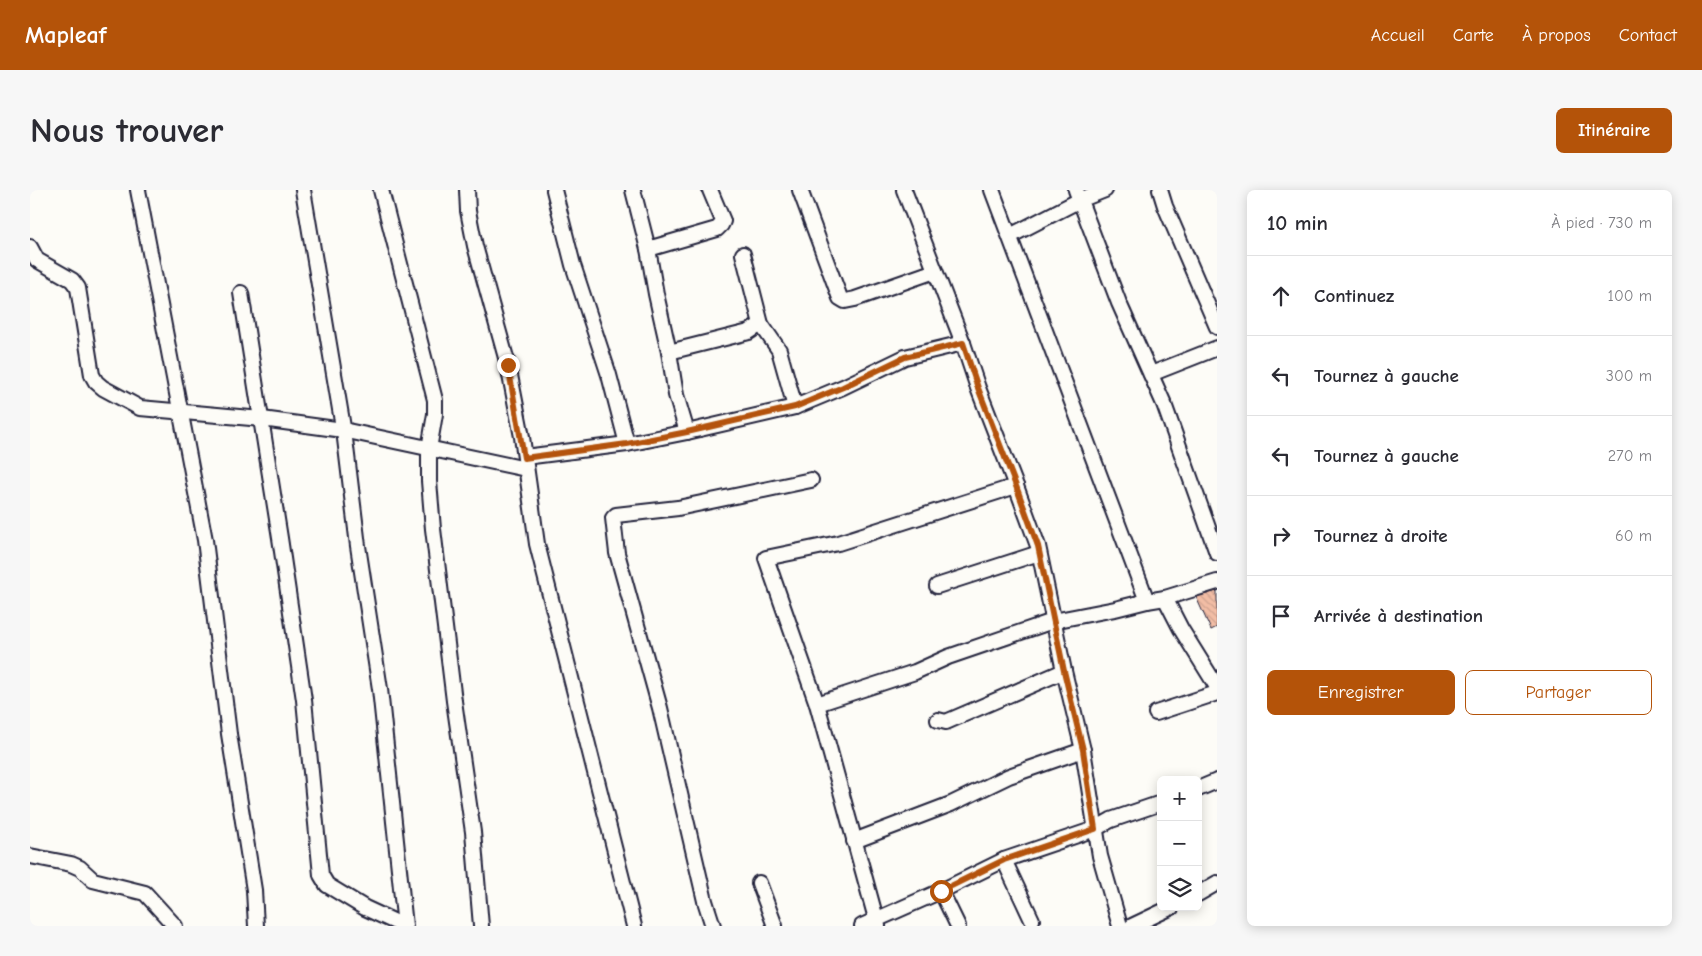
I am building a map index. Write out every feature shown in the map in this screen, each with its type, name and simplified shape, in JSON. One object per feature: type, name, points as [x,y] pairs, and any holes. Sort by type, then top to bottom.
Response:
[{"type":"street","points":[[138,190],[205,540],[229,734],[254,890],[256,926]]},
{"type":"street","points":[[303,190],[343,430],[358,546],[380,689],[404,926]]},
{"type":"street","points":[[381,190],[435,400],[436,414],[429,449],[429,481],[433,528],[454,701],[473,832],[482,926]]},
{"type":"street","points":[[466,190],[475,246],[508,365],[537,544],[634,926]]},
{"type":"street","points":[[554,190],[573,265],[609,375],[627,444]]},
{"type":"street","points":[[633,190],[648,249],[676,395],[687,432]]},
{"type":"street","points":[[648,249],[717,229],[723,221],[710,190]]},
{"type":"street","points":[[800,190],[840,298],[845,301],[935,271]]},
{"type":"street","points":[[904,190],[963,343],[1039,553],[1083,750],[1100,856],[1120,926]]},
{"type":"street","points":[[992,190],[1147,601]]},
{"type":"street","points":[[1010,236],[1078,195],[1105,190]]},
{"type":"street","points":[[1160,190],[1165,206],[1217,327]]},
{"type":"street","points":[[1078,195],[1119,303],[1164,404],[1217,553]]},
{"type":"street","points":[[30,247],[37,260],[72,280],[78,288],[92,375],[96,382],[103,388],[140,408],[262,419],[343,430],[429,449],[525,464],[687,432],[795,407],[843,387],[905,357],[963,343]]},
{"type":"street","points":[[743,254],[761,324],[779,350],[795,407]]},
{"type":"street","points":[[242,293],[304,700],[321,875],[327,885],[365,908],[404,926]]},
{"type":"street","points":[[669,352],[749,332],[761,324]]},
{"type":"street","points":[[1151,374],[1217,348]]},
{"type":"street","points":[[712,926],[660,708],[617,553],[612,522],[616,515],[678,508],[811,480]]},
{"type":"street","points":[[877,923],[817,704],[766,558],[838,543],[1016,486]]},
{"type":"street","points":[[937,586],[1039,553]]},
{"type":"street","points":[[817,704],[915,672],[948,657],[1053,621],[1115,610],[1165,598],[1217,582]]},
{"type":"street","points":[[1165,598],[1181,630],[1217,687]]},
{"type":"street","points":[[938,720],[946,722],[1064,671]]},
{"type":"street","points":[[1156,713],[1217,693]]},
{"type":"street","points":[[854,841],[951,804],[1010,776],[1083,750]]},
{"type":"street","points":[[1202,787],[1217,781]]},
{"type":"street","points":[[862,926],[877,923],[1004,860],[1095,829],[1111,820],[1157,804]]},
{"type":"street","points":[[30,856],[71,864],[80,868],[93,880],[145,893],[175,926]]},
{"type":"street","points":[[1004,860],[1032,920]]},
{"type":"street","points":[[759,883],[775,926]]},
{"type":"street","points":[[1202,892],[1217,883]]},
{"type":"street","points":[[941,891],[958,926]]},
{"type":"street","points":[[1132,926],[1164,911]]},
{"type":"building","points":[[1217,591],[1217,627],[1211,630],[1196,597]]},
{"type":"route","points":[[508,365],[522,437],[524,458],[627,444],[795,407],[843,387],[905,357],[963,343],[978,388],[1038,546],[1064,671],[1083,750],[1095,829],[1004,860],[941,891]]}]
